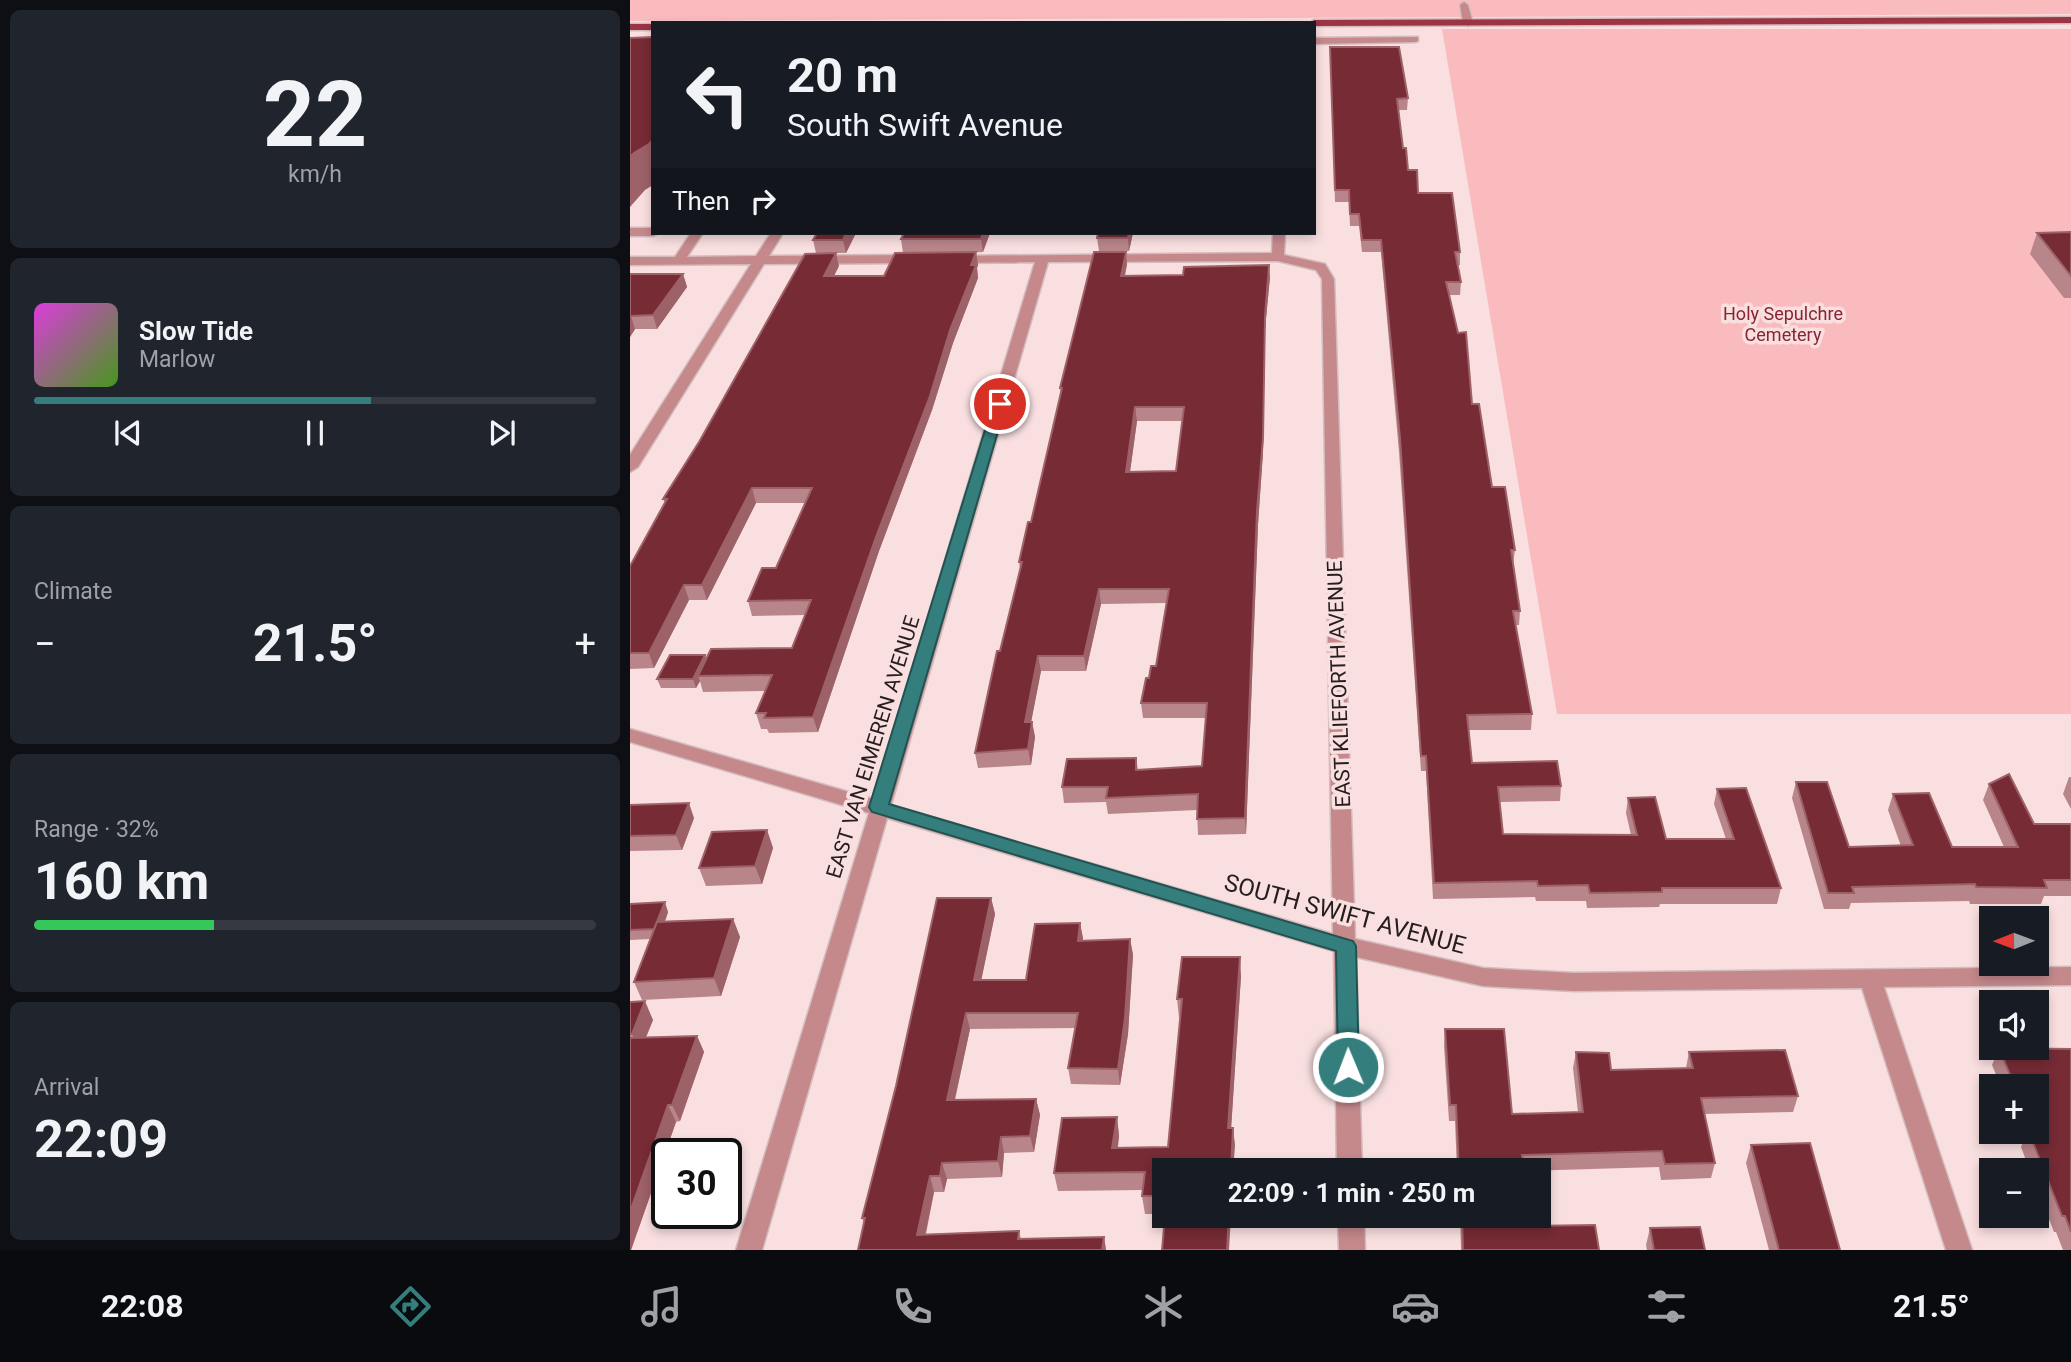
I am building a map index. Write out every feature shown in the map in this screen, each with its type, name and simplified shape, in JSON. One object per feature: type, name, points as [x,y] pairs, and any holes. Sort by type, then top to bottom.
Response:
[{"type":"main road","points":[[1316,23],[2071,21]]},
{"type":"main road","points":[[630,27],[651,27]]},
{"type":"street","points":[[1463,3],[1468,23]]},
{"type":"street","points":[[1316,41],[1415,39]]},
{"type":"street","points":[[630,232],[651,232]]},
{"type":"street","points":[[678,261],[696,235]]},
{"type":"street","points":[[630,467],[636,447],[776,235]]},
{"type":"street","points":[[1278,257],[1279,235]]},
{"type":"street","name":"EAST KLIEFORTH AVENUE","points":[[948,259],[1278,257],[1321,267],[1328,279],[1350,1158]]},
{"type":"street","name":"EAST VAN EIMEREN AVENUE","points":[[749,1250],[878,807],[1043,258]]},
{"type":"street","points":[[630,261],[920,259]]},
{"type":"street","name":"SOUTH SWIFT AVENUE","points":[[630,735],[1346,946],[1483,977],[1573,982],[2071,976]]},
{"type":"street","points":[[1870,978],[1959,1250]]},
{"type":"street","points":[[1351,1228],[1352,1250]]},
{"type":"green space","points":[[630,0],[2071,0],[2071,14],[630,21]]},
{"type":"green space","name":"Holy Sepulchre Cemetery","points":[[1442,29],[2071,29],[2071,714],[1557,714]]},
{"type":"building","points":[[651,37],[651,142],[630,157],[630,38]]},
{"type":"building","points":[[1330,47],[1399,47],[1408,98],[1397,99],[1408,170],[1417,170],[1418,193],[1452,193],[1460,252],[1455,252],[1461,282],[1446,282],[1458,333],[1466,332],[1472,404],[1479,404],[1492,487],[1505,487],[1515,550],[1511,550],[1520,611],[1513,611],[1532,714],[1467,715],[1472,763],[1557,761],[1561,786],[1498,787],[1503,834],[1637,835],[1628,798],[1655,797],[1666,839],[1734,839],[1717,789],[1746,788],[1781,888],[1662,888],[1662,892],[1590,893],[1588,885],[1538,886],[1537,881],[1434,883],[1426,756],[1421,756],[1400,438],[1381,240],[1362,240],[1359,214],[1350,214],[1349,190],[1335,190]]},
{"type":"building","points":[[2071,232],[2071,276],[2037,233]]},
{"type":"building","points":[[816,235],[845,235],[843,240],[813,240]]},
{"type":"building","points":[[903,235],[982,235],[981,239],[901,239]]},
{"type":"building","points":[[1098,235],[1129,235],[1128,238],[1097,238]]},
{"type":"building","points":[[976,252],[971,265],[976,265],[950,330],[930,396],[876,537],[813,717],[764,718],[766,713],[756,713],[772,675],[698,676],[711,649],[792,648],[811,600],[748,601],[762,568],[776,568],[812,488],[752,488],[702,585],[684,585],[649,653],[630,653],[630,566],[667,499],[663,499],[699,442],[805,254],[836,253],[824,276],[884,276],[895,253]]},
{"type":"building","points":[[1094,252],[1126,252],[1121,276],[1183,275],[1184,267],[1269,265],[1245,818],[1197,819],[1198,794],[1106,798],[1108,787],[1062,787],[1067,759],[1136,758],[1136,770],[1202,766],[1207,703],[1141,703],[1146,678],[1149,678],[1151,666],[1156,666],[1169,589],[1099,589],[1084,656],[1038,656],[1025,722],[1032,722],[1028,749],[975,753],[997,651],[1000,651],[1022,562],[1019,562],[1028,522],[1031,522],[1060,388]],"holes":[[[1135,407],[1184,407],[1176,471],[1126,472]]]},
{"type":"building","points":[[630,274],[683,274],[653,315],[630,317]]},
{"type":"building","points":[[670,655],[705,655],[693,679],[657,679]]},
{"type":"building","points":[[2009,774],[2034,824],[2071,824],[2071,880],[2044,880],[2047,888],[1976,887],[1975,884],[1852,887],[1854,893],[1828,893],[1796,782],[1827,782],[1849,847],[1913,845],[1893,794],[1929,793],[1952,847],[2018,847],[1989,784]]},
{"type":"building","points":[[689,803],[676,835],[630,836],[630,805]]},
{"type":"building","points":[[767,830],[755,866],[699,868],[712,832]]},
{"type":"building","points":[[937,898],[991,898],[974,980],[1026,980],[1035,924],[1080,923],[1078,941],[1130,939],[1125,1018],[1118,1069],[1068,1068],[1078,1013],[966,1013],[947,1100],[1036,1099],[1030,1136],[1001,1137],[998,1161],[942,1163],[940,1176],[930,1176],[917,1235],[1019,1231],[1018,1239],[1104,1237],[1102,1250],[858,1250],[865,1218],[862,1218],[896,1086]]},
{"type":"building","points":[[665,902],[654,929],[630,930],[630,904]]},
{"type":"building","points":[[733,919],[714,978],[634,982],[657,922]]},
{"type":"building","points":[[1182,957],[1240,957],[1228,1128],[1233,1128],[1232,1158],[1152,1158],[1152,1196],[1142,1196],[1145,1172],[1054,1173],[1062,1118],[1117,1117],[1112,1148],[1168,1147],[1182,999],[1177,999]]},
{"type":"building","points":[[645,1001],[632,1034],[630,1034],[630,1002]]},
{"type":"building","points":[[1445,1029],[1504,1029],[1512,1114],[1583,1112],[1576,1052],[1609,1053],[1611,1070],[1693,1068],[1689,1052],[1785,1050],[1798,1096],[1701,1098],[1715,1163],[1665,1164],[1662,1151],[1522,1155],[1522,1158],[1458,1158],[1456,1105],[1450,1105]]},
{"type":"building","points":[[697,1036],[672,1105],[668,1105],[656,1138],[651,1138],[651,1153],[630,1212],[630,1038]]},
{"type":"building","points":[[2049,1049],[2071,1049],[2071,1232],[2049,1183],[2049,1158],[2039,1158],[2034,1144],[2049,1144],[2049,1074],[2010,1074],[2004,1060],[2049,1060]]},
{"type":"building","points":[[1810,1143],[1840,1250],[1779,1250],[1751,1145]]},
{"type":"building","points":[[1595,1225],[1599,1250],[1463,1250],[1462,1228]]},
{"type":"building","points":[[1700,1227],[1705,1250],[1654,1250],[1650,1228]]},
{"type":"building","points":[[1164,1228],[1228,1228],[1227,1250],[1162,1250]]},
{"type":"route","points":[[1000,404],[878,807],[1346,946],[1348,1067]]}]
